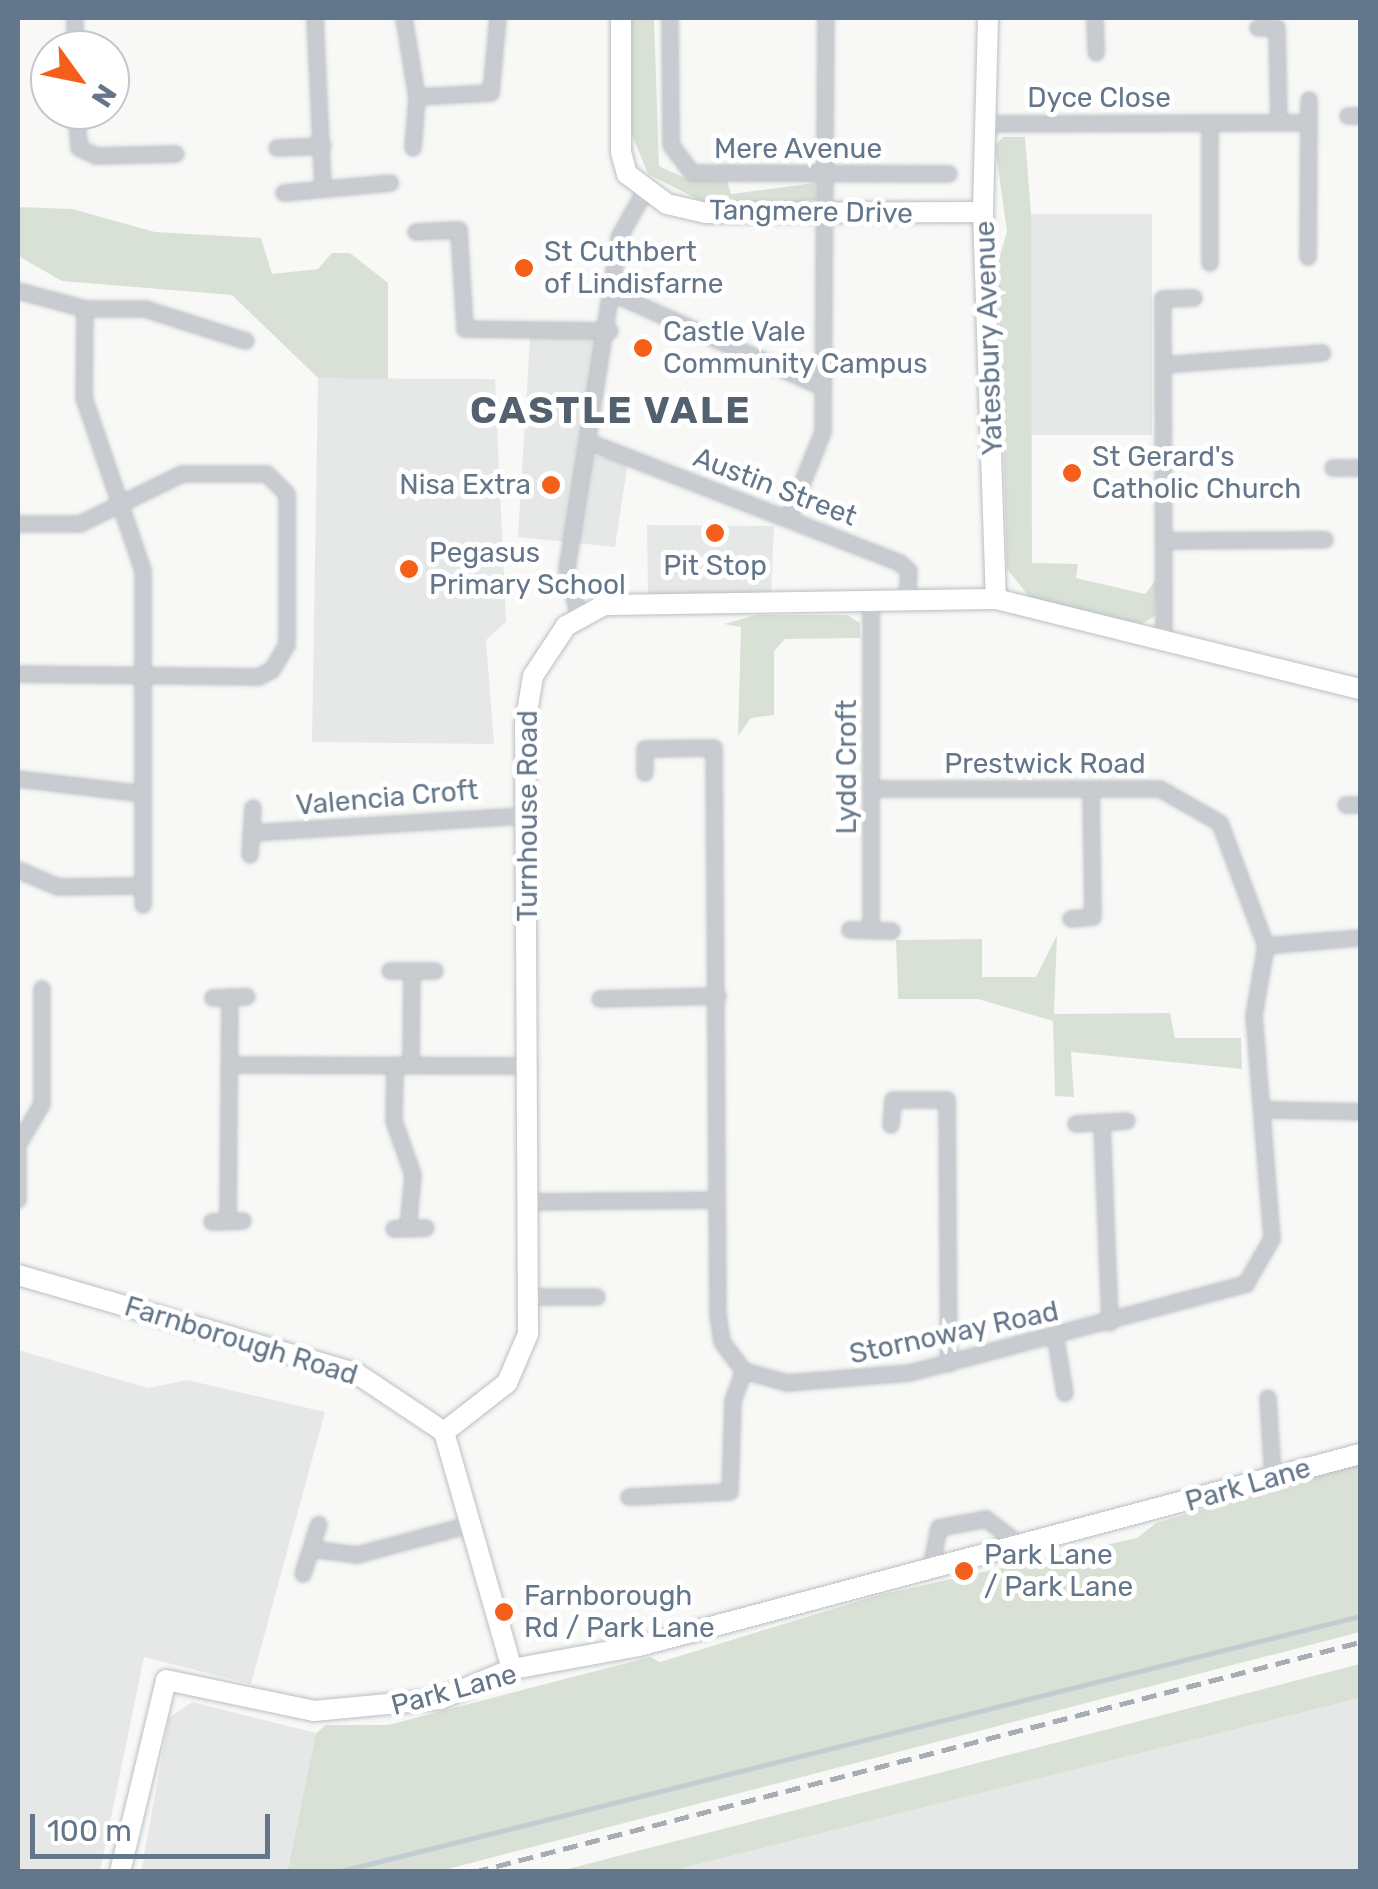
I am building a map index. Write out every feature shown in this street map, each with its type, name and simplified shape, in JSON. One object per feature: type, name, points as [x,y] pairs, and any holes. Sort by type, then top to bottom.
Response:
[{"type":"street","points":[[314,18],[323,187]]},
{"type":"street","points":[[404,18],[417,98],[413,148]]},
{"type":"street","points":[[417,98],[491,93],[498,18]]},
{"type":"street","points":[[620,18],[620,152],[645,191],[620,236],[610,331],[567,568],[579,617],[604,605],[996,600],[1360,689]]},
{"type":"street","name":"Mere Avenue","points":[[670,18],[678,165],[692,173],[949,174]]},
{"type":"street","points":[[788,520],[821,446],[830,214],[826,18]]},
{"type":"street","name":"Yatesbury Avenue","points":[[988,18],[983,212],[996,600]]},
{"type":"street","points":[[1095,18],[1096,54]]},
{"type":"street","points":[[1258,28],[1277,28],[1278,123]]},
{"type":"street","points":[[1308,256],[1309,100]]},
{"type":"street","name":"Dyce Close","points":[[988,124],[1308,122]]},
{"type":"street","name":"Dyce Close","points":[[1210,123],[1210,263]]},
{"type":"street","points":[[70,130],[78,148],[96,156],[176,154]]},
{"type":"street","points":[[277,148],[323,146]]},
{"type":"street","points":[[284,194],[391,182]]},
{"type":"street","name":"Tangmere Drive","points":[[645,191],[705,213],[983,212]]},
{"type":"street","points":[[416,232],[459,230],[466,329],[610,331]]},
{"type":"street","points":[[18,291],[84,309],[146,308],[246,342]]},
{"type":"street","points":[[614,294],[822,386]]},
{"type":"street","points":[[1164,641],[1163,299],[1194,298]]},
{"type":"street","points":[[84,309],[84,398],[124,502],[142,570],[143,794],[138,886],[143,906]]},
{"type":"street","points":[[1163,365],[1323,353]]},
{"type":"street","name":"Austin Street","points":[[591,443],[900,563],[908,572],[907,602]]},
{"type":"street","points":[[1332,468],[1360,468]]},
{"type":"street","points":[[18,524],[80,524],[182,474],[267,474],[287,494],[284,658],[259,677],[18,674]]},
{"type":"street","points":[[1166,541],[1325,540]]},
{"type":"street","name":"Lydd Croft","points":[[870,930],[871,603]]},
{"type":"street","name":"Turnhouse Road","points":[[444,1432],[508,1383],[528,1334],[532,1202],[526,816],[533,676],[553,638],[579,617]]},
{"type":"street","points":[[629,1497],[730,1492],[734,1400],[744,1371],[722,1342],[713,1200],[718,996],[714,748],[645,749],[645,773]]},
{"type":"street","points":[[18,779],[143,794]]},
{"type":"street","name":"Prestwick Road","points":[[872,789],[1160,789],[1201,804],[1232,843],[1266,946]]},
{"type":"street","points":[[1071,919],[1093,917],[1092,789]]},
{"type":"street","points":[[250,856],[253,808]]},
{"type":"street","name":"Valencia Croft","points":[[252,833],[526,816]]},
{"type":"street","points":[[18,870],[58,887],[138,886]]},
{"type":"street","points":[[850,930],[892,931]]},
{"type":"street","points":[[1266,946],[1360,938]]},
{"type":"street","name":"Stornoway Road","points":[[744,1371],[759,1381],[857,1382],[949,1364],[1214,1298],[1263,1264],[1272,1208],[1266,1110],[1254,1016],[1266,946]]},
{"type":"street","points":[[390,972],[435,972]]},
{"type":"street","points":[[412,973],[394,1121],[413,1174],[401,1229],[426,1228]]},
{"type":"street","points":[[18,1144],[42,1104],[42,989]]},
{"type":"street","points":[[600,999],[718,996]]},
{"type":"street","points":[[228,1221],[230,997]]},
{"type":"street","points":[[213,998],[247,997]]},
{"type":"street","points":[[232,1065],[530,1066]]},
{"type":"street","points":[[892,1125],[892,1100],[947,1100],[949,1364]]},
{"type":"street","points":[[1266,1110],[1360,1112]]},
{"type":"street","points":[[1076,1124],[1127,1121]]},
{"type":"street","points":[[1102,1123],[1110,1324]]},
{"type":"street","points":[[18,1153],[18,1200]]},
{"type":"street","points":[[532,1202],[713,1200]]},
{"type":"street","name":"Farnborough Road","points":[[18,1276],[356,1373],[444,1432]]},
{"type":"street","points":[[530,1297],[596,1297]]},
{"type":"street","points":[[1056,1340],[1065,1393]]},
{"type":"street","points":[[1268,1398],[1272,1476]]},
{"type":"street","points":[[444,1432],[512,1669]]},
{"type":"street","name":"Park Lane","points":[[120,1872],[166,1680],[314,1711],[371,1711],[458,1693],[512,1669],[622,1650],[1360,1454]]},
{"type":"street","points":[[931,1568],[939,1528],[986,1519],[1018,1544]]},
{"type":"street","points":[[304,1574],[319,1524]]},
{"type":"street","points":[[311,1549],[357,1555],[472,1524]]},
{"type":"shaded area","points":[[627,18],[654,18],[659,166],[689,180],[727,181],[731,194],[815,183],[816,200],[713,207],[648,174],[628,125]]},
{"type":"shaded area","points":[[1003,137],[1025,137],[1031,214],[1032,563],[1078,564],[1076,578],[1145,594],[1156,580],[1155,616],[1142,624],[1032,600],[1007,569],[998,263],[1007,231],[995,146]]},
{"type":"shaded area","points":[[18,207],[72,209],[155,232],[261,238],[272,274],[318,269],[332,253],[350,253],[388,283],[388,379],[318,378],[232,295],[62,281],[18,256]]},
{"type":"shaded area","points":[[1031,214],[1152,214],[1152,435],[1030,435]]},
{"type":"shaded area","points":[[530,337],[599,338],[578,453],[628,462],[615,547],[518,537]]},
{"type":"shaded area","name":"Pegasus Primary School","points":[[318,378],[495,379],[506,622],[486,640],[494,744],[312,742]]},
{"type":"shaded area","points":[[647,525],[774,526],[771,593],[648,597]]},
{"type":"shaded area","points":[[756,615],[847,615],[860,623],[860,638],[785,639],[774,651],[774,715],[751,718],[738,736],[741,627],[724,624]]},
{"type":"shaded area","points":[[1057,935],[1054,1014],[1170,1013],[1175,1038],[1241,1038],[1242,1069],[1071,1052],[1074,1097],[1055,1096],[1053,1021],[978,999],[898,999],[896,940],[982,939],[982,977],[1036,977]]},
{"type":"shaded area","points":[[18,1350],[148,1388],[187,1380],[325,1412],[251,1684],[144,1657],[100,1871],[18,1871]]},
{"type":"shaded area","points":[[1360,1463],[1360,1632],[440,1871],[287,1872],[316,1733],[326,1725],[388,1725],[650,1657],[660,1662],[875,1596],[1137,1538],[1156,1523]]},
{"type":"shaded area","points":[[1360,1664],[1360,1698],[671,1871],[560,1871]]},
{"type":"shaded area","points":[[1360,1698],[1360,1871],[671,1871]]},
{"type":"shaded area","points":[[192,1702],[316,1733],[287,1871],[141,1872],[169,1718]]},
{"type":"waterway","points":[[337,1872],[1360,1616]]},
{"type":"railway","points":[[474,1872],[1360,1642]]},
{"type":"place","name":"St Cuthbert of Lindisfarne","points":[[524,268]]},
{"type":"place","name":"Castle Vale Community Campus","points":[[643,348]]},
{"type":"place","name":"St Gerard's Catholic Church","points":[[1072,473]]},
{"type":"place","name":"Nisa Extra","points":[[551,485]]},
{"type":"place","name":"Pit Stop","points":[[715,533]]},
{"type":"place","name":"Pegasus Primary School","points":[[409,569]]},
{"type":"place","name":"Park Lane / Park Lane","points":[[964,1571]]},
{"type":"place","name":"Farnborough Rd / Park Lane","points":[[504,1612]]},
{"type":"district","name":"CASTLE VALE","points":[[611,411]]}]
